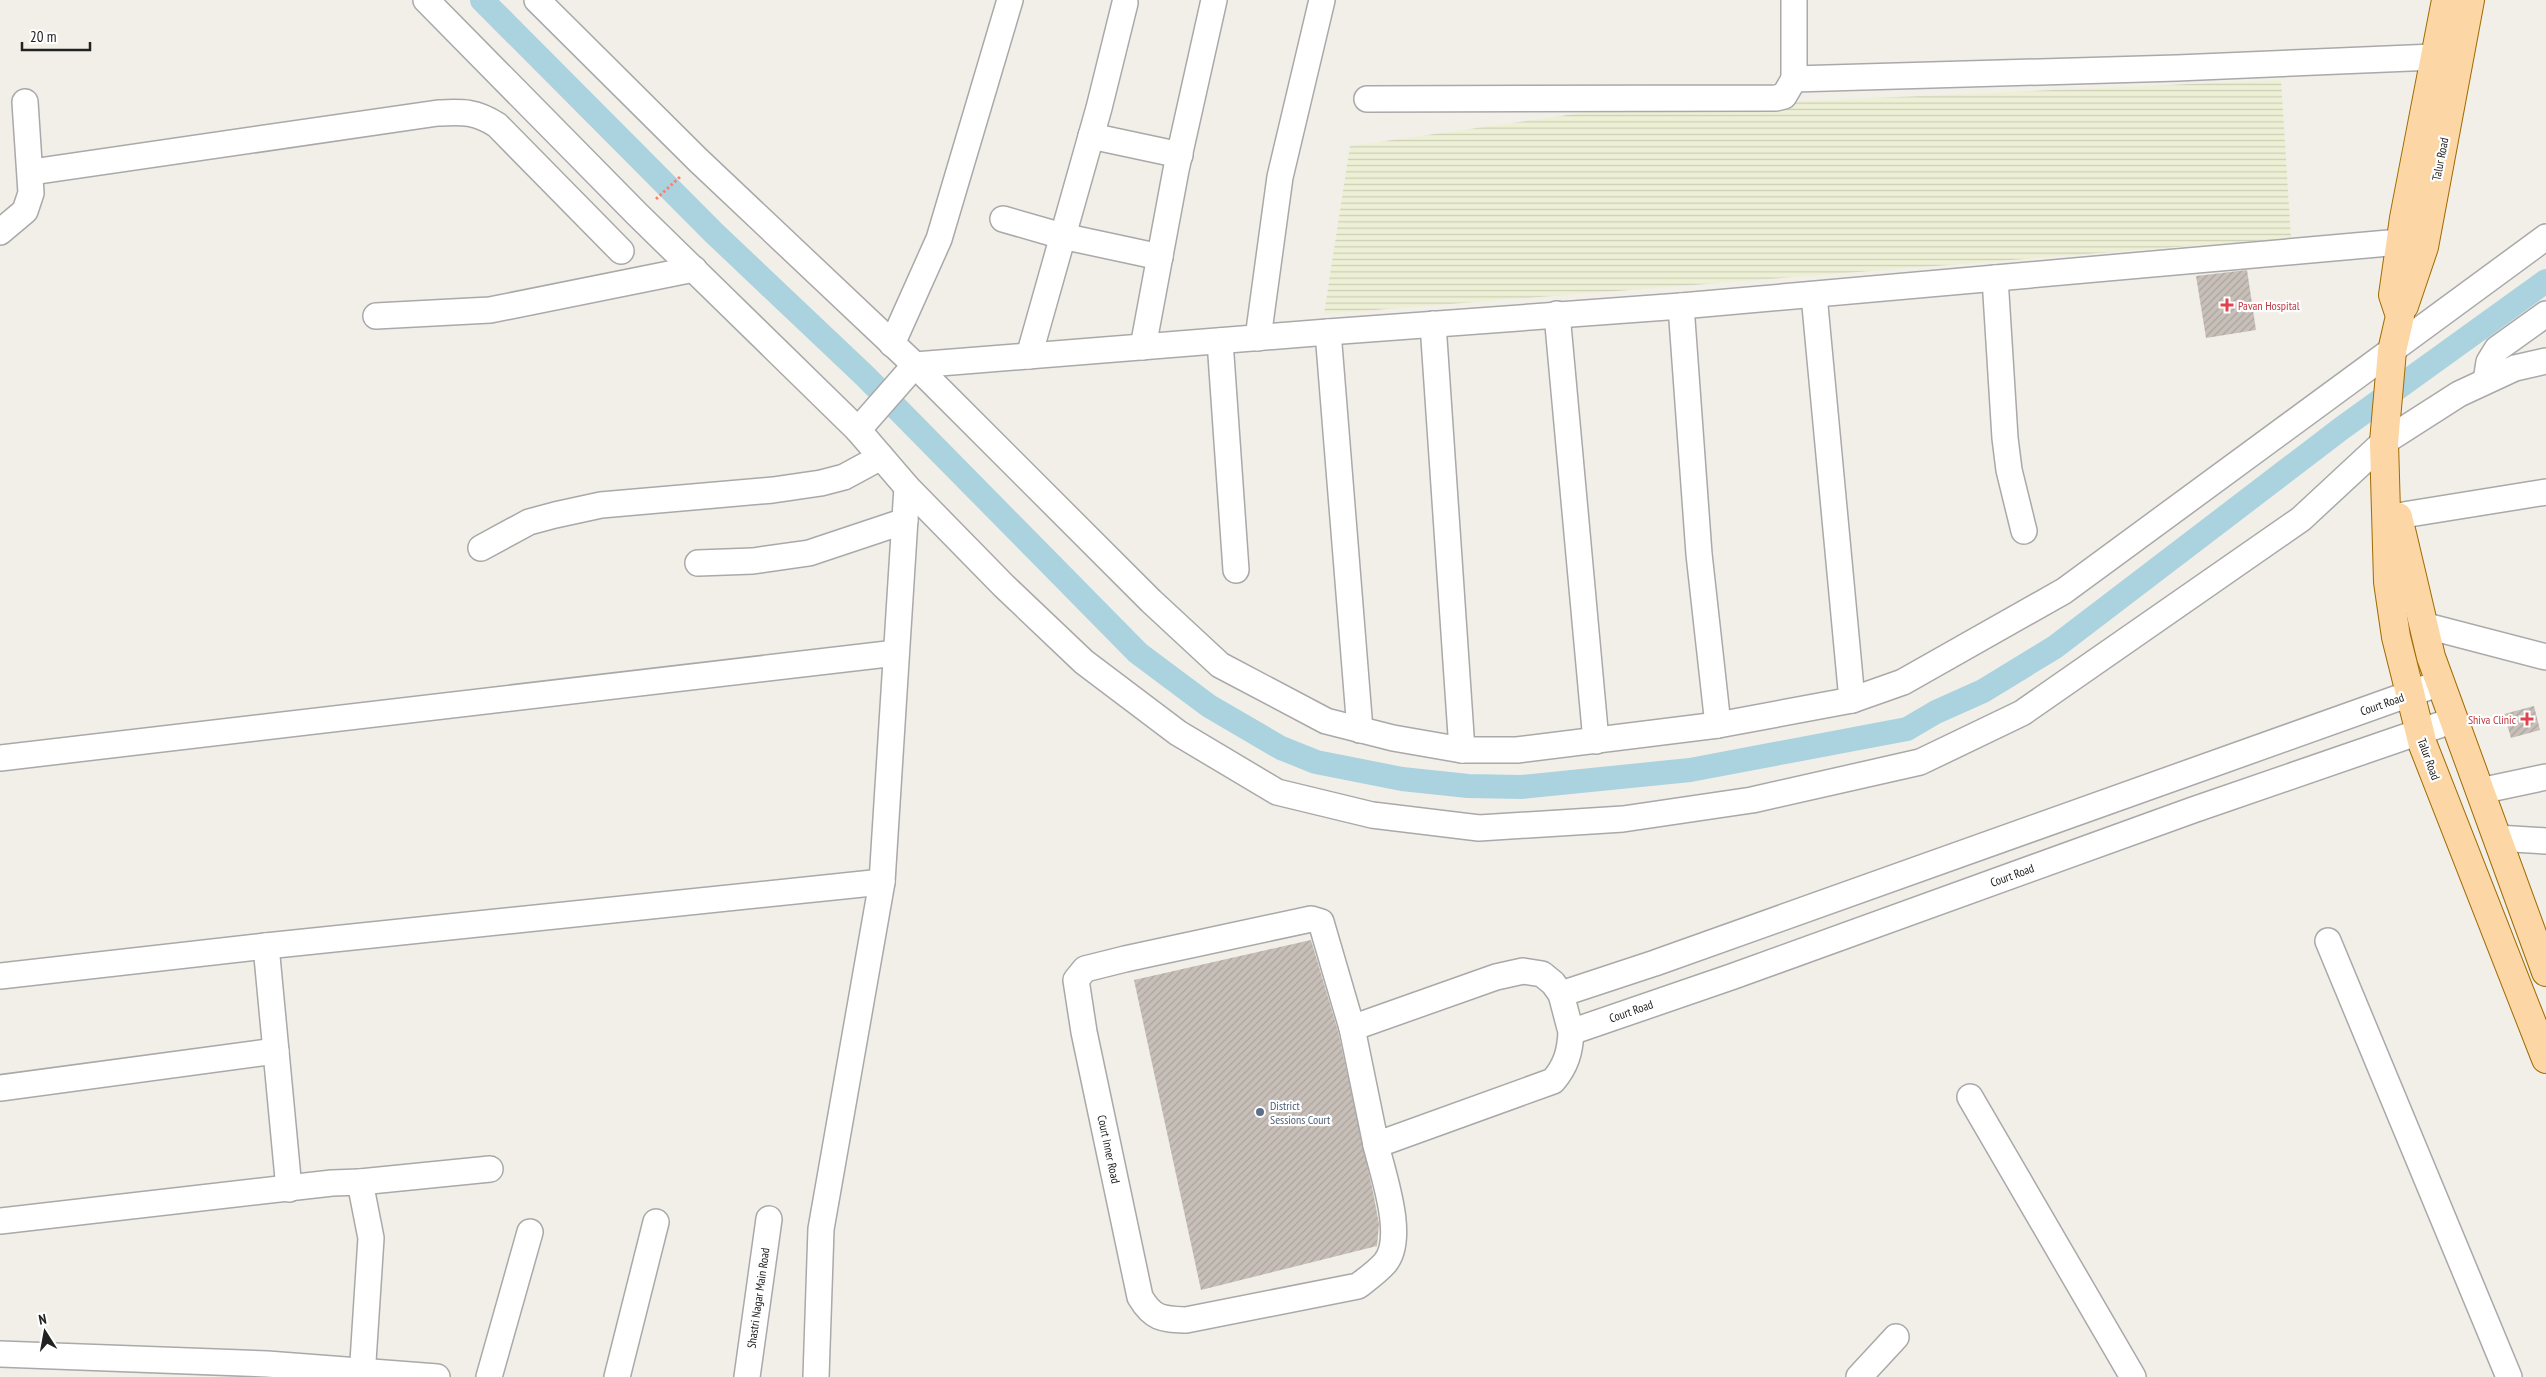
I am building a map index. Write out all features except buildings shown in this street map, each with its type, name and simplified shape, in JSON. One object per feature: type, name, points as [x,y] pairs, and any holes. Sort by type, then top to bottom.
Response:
[{"type":"main road","name":"Talur Road","points":[[2400,316],[2393,295],[2400,242],[2446,0]]},
{"type":"main road","name":"Talur Road","points":[[2470,0],[2424,247],[2400,316],[2392,351],[2384,442],[2388,582],[2396,637],[2420,734],[2546,1059]]},
{"type":"main road","name":"Talur Road","points":[[2384,442],[2397,516],[2423,625],[2440,683],[2545,967]]},
{"type":"street","points":[[426,0],[694,269],[864,423],[881,456],[907,487],[1004,586],[1084,662],[1178,733],[1277,792],[1372,815],[1479,828],[1623,818],[1752,800],[1920,762],[2022,713],[2300,519],[2384,442],[2459,394],[2515,368],[2546,361]]},
{"type":"street","points":[[538,0],[698,160],[892,344],[908,373],[1220,665],[1326,721],[1360,730],[1462,750],[1517,750],[1718,725],[1852,700],[1903,682],[2064,591],[2546,237]]},
{"type":"street","points":[[892,344],[939,239],[1010,0]]},
{"type":"street","points":[[1143,347],[1180,155],[1214,0]]},
{"type":"street","points":[[1258,338],[1280,177],[1322,0]]},
{"type":"street","points":[[1367,99],[1776,98],[1784,96],[1794,79],[1794,0]]},
{"type":"street","points":[[1030,356],[1091,136],[1125,3]]},
{"type":"street","points":[[1794,79],[2177,68],[2434,57]]},
{"type":"street","points":[[0,232],[25,211],[32,193],[32,172],[25,102]]},
{"type":"street","points":[[32,172],[438,113],[466,112],[482,115],[497,125],[622,251]]},
{"type":"street","points":[[1091,136],[1180,155]]},
{"type":"street","points":[[1002,219],[1062,236],[1160,257]]},
{"type":"street","points":[[864,423],[908,373],[1030,356],[1814,295],[2400,242]]},
{"type":"street","points":[[376,316],[490,310],[694,269]]},
{"type":"street","points":[[1995,278],[2004,438],[2008,470],[2024,531]]},
{"type":"street","points":[[1814,295],[1852,700]]},
{"type":"street","points":[[1681,306],[1699,554],[1718,725]]},
{"type":"street","points":[[1557,314],[1596,741]]},
{"type":"street","points":[[2486,381],[2489,362],[2497,349],[2546,314]]},
{"type":"street","points":[[1433,324],[1462,750]]},
{"type":"street","points":[[1328,332],[1360,730]]},
{"type":"street","points":[[1220,341],[1236,570]]},
{"type":"street","points":[[481,548],[529,522],[555,515],[601,505],[773,490],[821,483],[844,477],[881,456]]},
{"type":"street","points":[[816,1377],[821,1229],[882,882],[907,487]]},
{"type":"street","points":[[2397,516],[2546,492]]},
{"type":"street","points":[[698,563],[753,562],[809,553],[905,521]]},
{"type":"street","points":[[2423,625],[2546,657]]},
{"type":"street","points":[[0,758],[896,653]]},
{"type":"street","name":"Court Road","points":[[1561,994],[1664,960],[2440,683]]},
{"type":"street","name":"Court Road","points":[[1571,1032],[1740,974],[2193,810],[2420,734],[2454,720]]},
{"type":"street","points":[[2480,790],[2546,778]]},
{"type":"street","points":[[2497,838],[2546,841]]},
{"type":"street","points":[[0,976],[266,946],[882,882]]},
{"type":"street","name":"Court Inner Road","points":[[1352,1028],[1321,922],[1311,919],[1085,969],[1076,980],[1084,1032],[1140,1297],[1148,1311],[1157,1316],[1186,1320],[1358,1286],[1372,1276],[1386,1262],[1391,1251],[1393,1237],[1390,1206],[1376,1145]]},
{"type":"street","points":[[2328,941],[2509,1377]]},
{"type":"street","points":[[266,946],[289,1189]]},
{"type":"street","points":[[1523,972],[1542,974],[1553,983],[1561,994],[1571,1032],[1568,1057],[1563,1069],[1553,1081],[1376,1145],[1352,1028],[1496,977],[1523,972]]},
{"type":"street","points":[[0,1088],[276,1051]]},
{"type":"street","points":[[1970,1097],[2133,1377]]},
{"type":"street","points":[[0,1221],[332,1183],[490,1169]]},
{"type":"street","points":[[360,1182],[371,1238],[362,1375]]},
{"type":"street","name":"Shastri Nagar Main Road","points":[[747,1377],[769,1219]]},
{"type":"street","points":[[617,1377],[656,1222]]},
{"type":"street","points":[[489,1377],[530,1232]]},
{"type":"street","points":[[1859,1377],[1896,1337]]},
{"type":"street","points":[[0,1354],[267,1364],[362,1375],[437,1377]]},
{"type":"path","points":[[653,202],[682,175]]},
{"type":"green space","points":[[2281,80],[2291,238],[1324,314],[1350,146],[1603,110]]},
{"type":"waterway","points":[[482,0],[714,233],[865,376],[1138,653],[1209,706],[1281,748],[1316,762],[1402,779],[1468,786],[1521,787],[1690,770],[1907,729],[1936,712],[1983,691],[2055,647],[2342,428],[2546,281]]},
{"type":"place","name":"Pavan Hospital","points":[[2227,305]]},
{"type":"place","name":"Shiva Clinic","points":[[2527,719]]},
{"type":"place","name":"District Sessions Court","points":[[1260,1112]]}]
